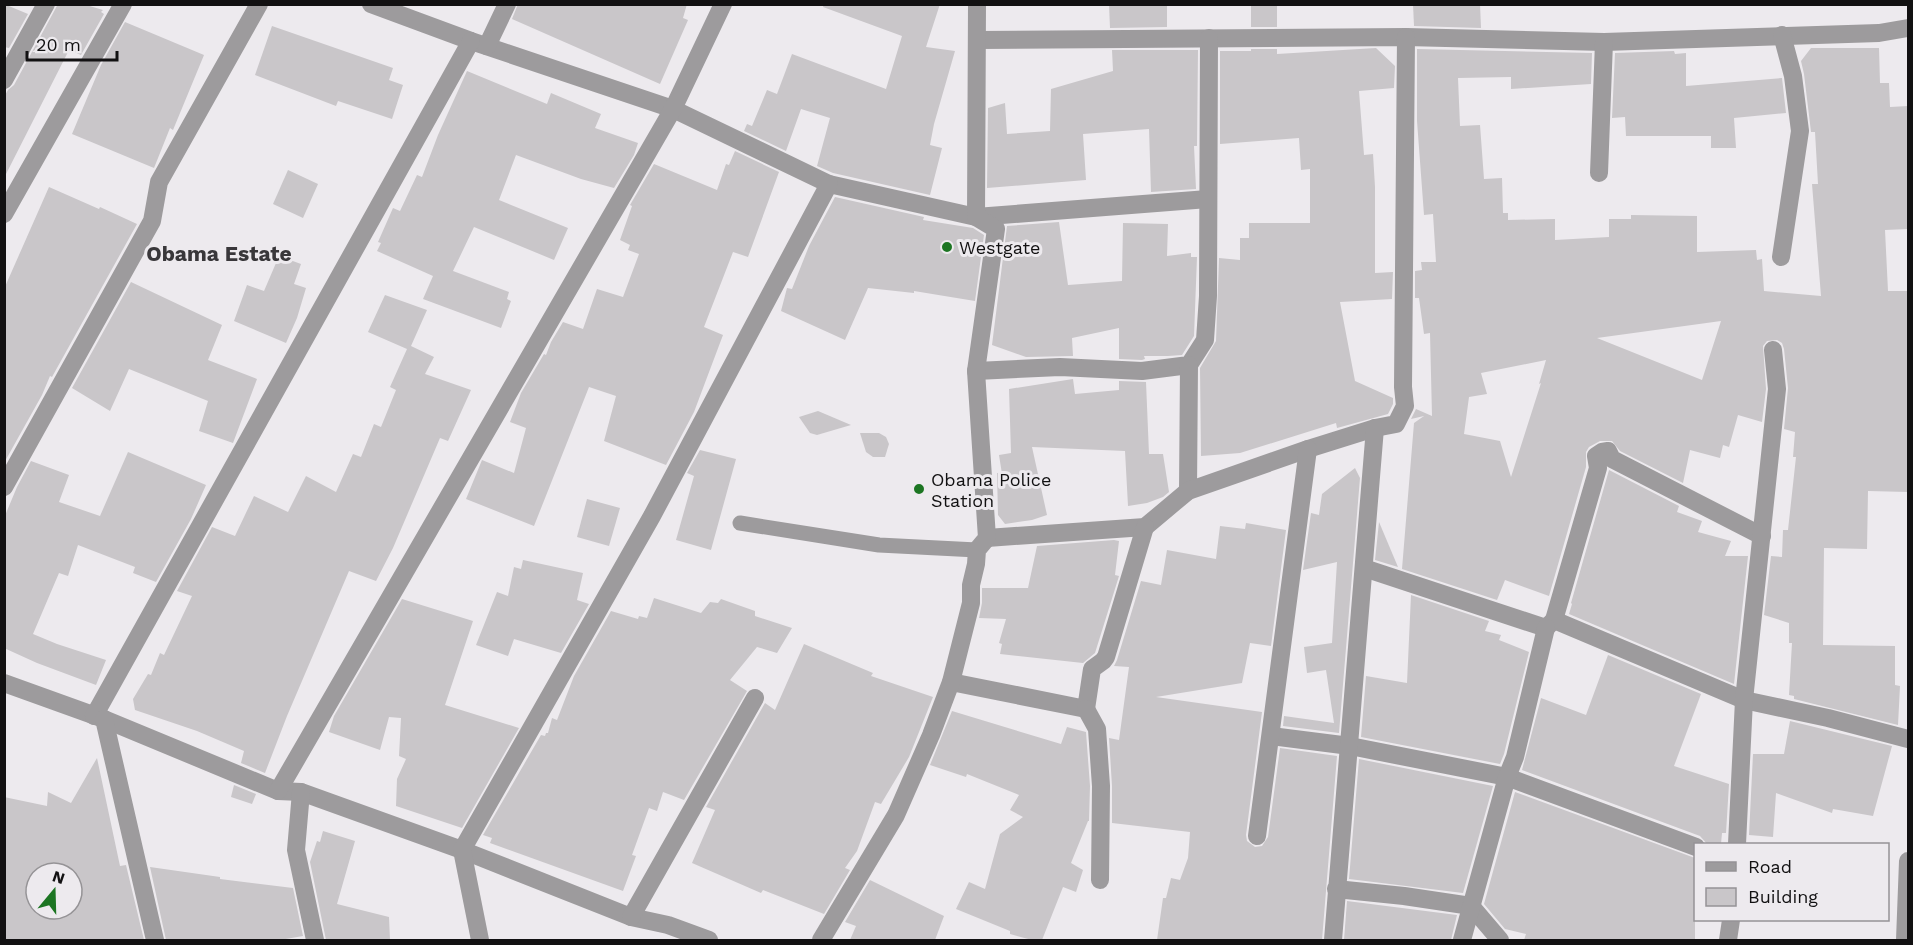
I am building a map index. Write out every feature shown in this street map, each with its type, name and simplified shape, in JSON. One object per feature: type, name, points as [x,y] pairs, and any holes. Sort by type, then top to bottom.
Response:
[{"type":"street","points":[[4,80],[46,4]]},
{"type":"street","points":[[4,214],[123,4]]},
{"type":"street","points":[[4,487],[152,222],[159,182],[259,4]]},
{"type":"street","points":[[371,4],[673,109],[829,184],[976,217],[1208,199]]},
{"type":"street","points":[[155,940],[99,718],[479,43],[507,4]]},
{"type":"street","points":[[278,791],[673,109],[723,4]]},
{"type":"street","points":[[976,217],[977,4]]},
{"type":"street","points":[[978,40],[1406,37],[1604,42],[1879,33],[1908,28]]},
{"type":"street","points":[[1781,256],[1800,131],[1793,76],[1782,35]]},
{"type":"street","points":[[982,544],[1144,527],[1188,491],[1308,449],[1396,424],[1405,406],[1403,387],[1406,37]]},
{"type":"street","points":[[1188,491],[1189,365],[1205,340],[1208,296],[1209,38]]},
{"type":"street","points":[[1599,173],[1604,42]]},
{"type":"street","points":[[480,940],[462,850],[652,516],[829,184]]},
{"type":"street","points":[[821,940],[896,815],[951,682],[971,603],[970,585],[982,544],[976,370],[996,229],[976,217]]},
{"type":"street","points":[[1737,843],[1744,700],[1777,389],[1773,350]]},
{"type":"street","points":[[976,370],[1060,367],[1142,371],[1189,365]]},
{"type":"street","points":[[1333,940],[1376,428]]},
{"type":"street","points":[[1257,836],[1308,449]]},
{"type":"street","points":[[1462,940],[1507,777],[1515,757],[1550,624],[1598,468],[1596,456],[1608,451],[1612,459],[1762,536]]},
{"type":"street","points":[[1100,880],[1101,786],[1097,729],[1086,709],[1092,669],[1106,657],[1144,527]]},
{"type":"street","points":[[1364,568],[1550,624],[1744,700],[1828,718],[1908,739]]},
{"type":"street","points":[[951,682],[1086,709]]},
{"type":"street","points":[[4,683],[99,718],[278,791],[302,792],[462,850],[669,933],[710,940]]},
{"type":"street","points":[[631,917],[755,698]]},
{"type":"street","points":[[1271,736],[1350,746],[1507,777],[1694,848]]},
{"type":"street","points":[[302,792],[296,850],[315,940]]},
{"type":"street","points":[[1905,940],[1908,861]]},
{"type":"street","points":[[1336,889],[1471,906],[1500,940]]},
{"type":"street","points":[[1728,940],[1731,921]]},
{"type":"lane","points":[[740,523],[879,544],[982,544]]},
{"type":"building","points":[[4,4],[28,14],[9,48],[4,47]]},
{"type":"building","points":[[58,4],[83,4],[103,10],[101,12],[104,14],[81,55],[69,50],[4,178],[4,97],[14,85]]},
{"type":"building","points":[[518,4],[687,4],[683,18],[688,20],[660,84],[512,19]]},
{"type":"building","points":[[824,4],[940,4],[926,47],[955,51],[930,145],[942,148],[930,195],[833,173],[817,166],[830,118],[801,109],[786,151],[744,131],[747,124],[752,126],[767,90],[777,94],[792,54],[886,89],[902,36],[823,7]]},
{"type":"building","points":[[1109,4],[1167,4],[1167,27],[1110,28]]},
{"type":"building","points":[[1251,4],[1277,4],[1277,27],[1251,27]]},
{"type":"building","points":[[1413,4],[1480,4],[1481,28],[1414,26]]},
{"type":"building","points":[[125,22],[204,55],[173,130],[170,128],[154,168],[72,134],[101,65]]},
{"type":"building","points":[[272,26],[393,68],[389,80],[403,85],[392,119],[338,101],[336,106],[255,75]]},
{"type":"building","points":[[1376,48],[1395,66],[1394,88],[1359,91],[1364,155],[1373,154],[1375,273],[1393,272],[1392,299],[1340,302],[1355,381],[1393,398],[1393,404],[1388,414],[1337,428],[1336,423],[1240,453],[1201,456],[1200,368],[1216,341],[1219,258],[1240,260],[1240,238],[1249,238],[1249,223],[1310,223],[1310,169],[1301,170],[1299,138],[1220,144],[1220,51],[1277,49],[1277,54]]},
{"type":"building","points":[[1811,48],[1879,48],[1880,83],[1889,83],[1890,107],[1908,106],[1908,229],[1885,230],[1888,291],[1908,291],[1908,492],[1868,491],[1867,549],[1824,548],[1823,645],[1895,646],[1895,685],[1900,686],[1898,725],[1794,699],[1794,696],[1789,695],[1792,643],[1789,643],[1789,623],[1764,615],[1771,556],[1782,557],[1783,530],[1788,530],[1796,457],[1793,457],[1795,432],[1784,429],[1788,388],[1784,349],[1782,343],[1777,340],[1767,341],[1763,346],[1766,389],[1762,422],[1738,415],[1729,447],[1723,445],[1720,458],[1690,450],[1683,483],[1620,451],[1612,441],[1600,441],[1589,447],[1586,452],[1586,467],[1549,596],[1505,580],[1497,600],[1402,569],[1414,423],[1424,416],[1411,419],[1416,409],[1432,416],[1430,333],[1424,334],[1419,298],[1415,298],[1415,271],[1422,270],[1421,262],[1436,262],[1433,214],[1424,215],[1417,121],[1417,49],[1592,53],[1591,84],[1511,89],[1511,77],[1458,78],[1460,126],[1480,125],[1484,179],[1502,178],[1503,213],[1508,213],[1508,220],[1555,219],[1555,240],[1609,237],[1609,219],[1631,219],[1631,215],[1697,216],[1697,252],[1756,250],[1757,260],[1762,259],[1764,291],[1821,296],[1812,184],[1818,184],[1815,132],[1811,132],[1801,61]],"holes":[[[1721,321],[1702,380],[1597,338]],[[1546,360],[1539,384],[1541,383],[1511,477],[1500,441],[1464,434],[1469,397],[1487,394],[1481,373]]]},
{"type":"building","points":[[1112,50],[1198,50],[1197,146],[1194,146],[1196,189],[1151,192],[1149,129],[1083,134],[1086,180],[987,188],[988,108],[1005,103],[1007,134],[1050,131],[1051,89],[1113,71]]},
{"type":"building","points":[[1674,51],[1675,54],[1686,53],[1686,86],[1782,78],[1786,113],[1734,118],[1736,148],[1711,148],[1711,136],[1626,136],[1625,117],[1612,118],[1615,53]]},
{"type":"building","points":[[467,71],[547,104],[551,93],[601,114],[595,128],[638,143],[634,155],[614,188],[581,179],[516,155],[499,200],[568,228],[554,260],[474,227],[453,271],[509,292],[507,299],[511,301],[501,328],[423,299],[433,276],[377,251],[381,243],[378,242],[393,208],[400,211],[417,175],[422,177]]},
{"type":"building","points":[[735,151],[779,172],[748,257],[733,252],[704,327],[723,335],[694,412],[666,465],[604,441],[616,396],[589,387],[534,526],[466,499],[482,460],[514,473],[526,428],[510,422],[521,393],[544,354],[546,355],[563,322],[583,329],[597,289],[623,297],[639,254],[628,250],[630,245],[620,240],[632,206],[630,205],[654,164],[717,190],[726,164],[729,165]]},
{"type":"building","points":[[288,170],[318,184],[303,218],[273,204]]},
{"type":"building","points":[[49,187],[137,224],[52,377],[50,376],[42,395],[4,463],[4,289]]},
{"type":"building","points":[[835,197],[924,217],[923,220],[973,228],[984,235],[975,301],[914,291],[914,293],[868,288],[845,340],[781,311],[787,288],[792,289],[809,246]]},
{"type":"building","points":[[1059,222],[1068,285],[1122,281],[1123,223],[1168,224],[1167,256],[1191,253],[1191,257],[1197,257],[1194,336],[1182,355],[1144,356],[1145,359],[1142,360],[1119,359],[1119,328],[1072,338],[1073,356],[1026,357],[992,345],[1007,226]]},
{"type":"building","points":[[279,256],[301,264],[294,284],[306,288],[286,343],[234,321],[247,285],[264,291]]},
{"type":"building","points":[[131,282],[222,325],[208,360],[257,379],[233,443],[199,431],[208,401],[129,369],[110,411],[72,388]]},
{"type":"building","points":[[385,295],[427,310],[411,346],[434,357],[425,374],[471,390],[448,441],[440,438],[393,548],[376,581],[349,571],[265,773],[241,763],[244,751],[197,731],[135,710],[133,699],[148,674],[151,675],[160,653],[164,655],[192,596],[177,591],[212,527],[235,536],[254,496],[288,512],[306,476],[336,492],[353,454],[361,457],[374,424],[381,427],[396,390],[390,387],[407,349],[368,332]]},
{"type":"building","points":[[1073,379],[1075,394],[1119,390],[1119,381],[1146,382],[1149,454],[1163,454],[1169,492],[1147,503],[1128,506],[1125,451],[1032,447],[1047,515],[1005,524],[998,515],[997,473],[1002,474],[999,455],[1011,453],[1009,389]]},
{"type":"building","points":[[818,411],[851,425],[817,435],[810,433],[799,417]]},
{"type":"building","points":[[860,433],[879,433],[886,437],[889,444],[885,457],[873,457],[866,452]]},
{"type":"building","points":[[700,450],[736,459],[711,550],[676,540],[694,476],[687,473]]},
{"type":"building","points":[[128,452],[206,485],[191,519],[156,582],[133,573],[135,567],[78,545],[68,576],[59,573],[33,634],[106,660],[96,685],[4,648],[4,518],[31,461],[69,475],[59,502],[100,516]]},
{"type":"building","points":[[1355,468],[1360,478],[1339,733],[1283,726],[1284,716],[1334,723],[1326,670],[1307,673],[1304,647],[1332,643],[1337,562],[1303,570],[1311,513],[1319,515],[1322,494]]},
{"type":"building","points":[[1609,470],[1679,506],[1677,512],[1702,521],[1698,532],[1731,541],[1725,556],[1748,556],[1734,684],[1569,614]]},
{"type":"building","points":[[587,499],[620,508],[609,546],[577,537]]},
{"type":"building","points":[[1379,522],[1398,567],[1375,560]]},
{"type":"building","points":[[1246,523],[1286,530],[1271,646],[1250,643],[1242,683],[1156,697],[1262,712],[1246,835],[1247,841],[1255,847],[1262,846],[1268,837],[1280,748],[1337,756],[1322,940],[1157,940],[1163,898],[1166,898],[1171,878],[1180,880],[1188,858],[1190,832],[1112,823],[1109,738],[1119,740],[1129,667],[1114,666],[1141,581],[1161,585],[1167,550],[1216,559],[1220,526],[1245,529]]},
{"type":"building","points":[[1119,541],[1115,575],[1119,576],[1095,653],[1083,663],[1000,654],[1002,644],[999,643],[1006,619],[979,618],[982,588],[1028,588],[1037,546]]},
{"type":"building","points":[[523,560],[583,573],[577,600],[589,604],[561,653],[514,639],[508,656],[476,645],[497,592],[508,596],[514,567],[521,569]]},
{"type":"building","points":[[1411,595],[1489,621],[1485,631],[1501,635],[1499,640],[1529,652],[1500,764],[1361,737],[1366,676],[1407,683]]},
{"type":"building","points":[[654,598],[701,613],[710,602],[718,603],[721,599],[755,611],[755,616],[792,628],[777,653],[757,647],[730,680],[747,691],[684,800],[663,792],[657,811],[649,808],[632,855],[636,856],[623,891],[490,843],[492,838],[483,835],[541,735],[545,736],[548,733],[552,718],[557,720],[574,676],[611,611],[638,619],[639,616],[647,618]]},
{"type":"building","points":[[402,599],[473,621],[445,705],[519,728],[462,828],[396,806],[397,779],[406,759],[399,756],[401,718],[389,717],[380,750],[329,732],[334,716]]},
{"type":"building","points":[[804,644],[873,673],[871,676],[933,697],[909,757],[881,804],[875,802],[857,851],[845,868],[850,870],[824,914],[763,890],[761,893],[692,863],[715,810],[706,807],[765,703],[775,710]]},
{"type":"building","points":[[1608,655],[1701,694],[1674,766],[1729,784],[1726,833],[1722,833],[1721,843],[1706,843],[1700,836],[1522,770],[1541,698],[1586,715]]},
{"type":"building","points":[[952,711],[1061,744],[1067,727],[1086,732],[1090,786],[1089,821],[1071,863],[1083,870],[1076,892],[1063,887],[1042,940],[1032,940],[1010,934],[1010,931],[956,909],[969,882],[985,889],[1000,834],[1023,817],[1010,810],[1019,795],[967,774],[966,777],[930,765]]},
{"type":"building","points":[[1790,721],[1892,746],[1873,816],[1833,809],[1832,813],[1776,793],[1773,837],[1749,835],[1753,754],[1784,754]]},
{"type":"building","points":[[97,758],[120,866],[126,865],[144,940],[4,940],[4,797],[47,806],[48,792],[71,803]]},
{"type":"building","points":[[1359,759],[1493,786],[1463,893],[1349,879]]},
{"type":"building","points":[[234,785],[256,794],[252,804],[231,797]]},
{"type":"building","points":[[1515,792],[1694,858],[1695,940],[1524,940],[1526,934],[1505,929],[1484,904]]},
{"type":"building","points":[[323,831],[355,841],[337,904],[389,917],[390,940],[326,940],[310,862]]},
{"type":"building","points":[[150,867],[293,888],[303,936],[280,940],[166,940]]},
{"type":"building","points":[[870,880],[944,916],[935,940],[850,940],[856,926],[845,922]]},
{"type":"building","points":[[1347,901],[1457,915],[1451,940],[1344,940]]},
{"type":"place","name":"Westgate","points":[[947,247]]},
{"type":"place","name":"Obama Police Station","points":[[919,489]]},
{"type":"district","name":"Obama Estate","points":[[219,253]]}]
